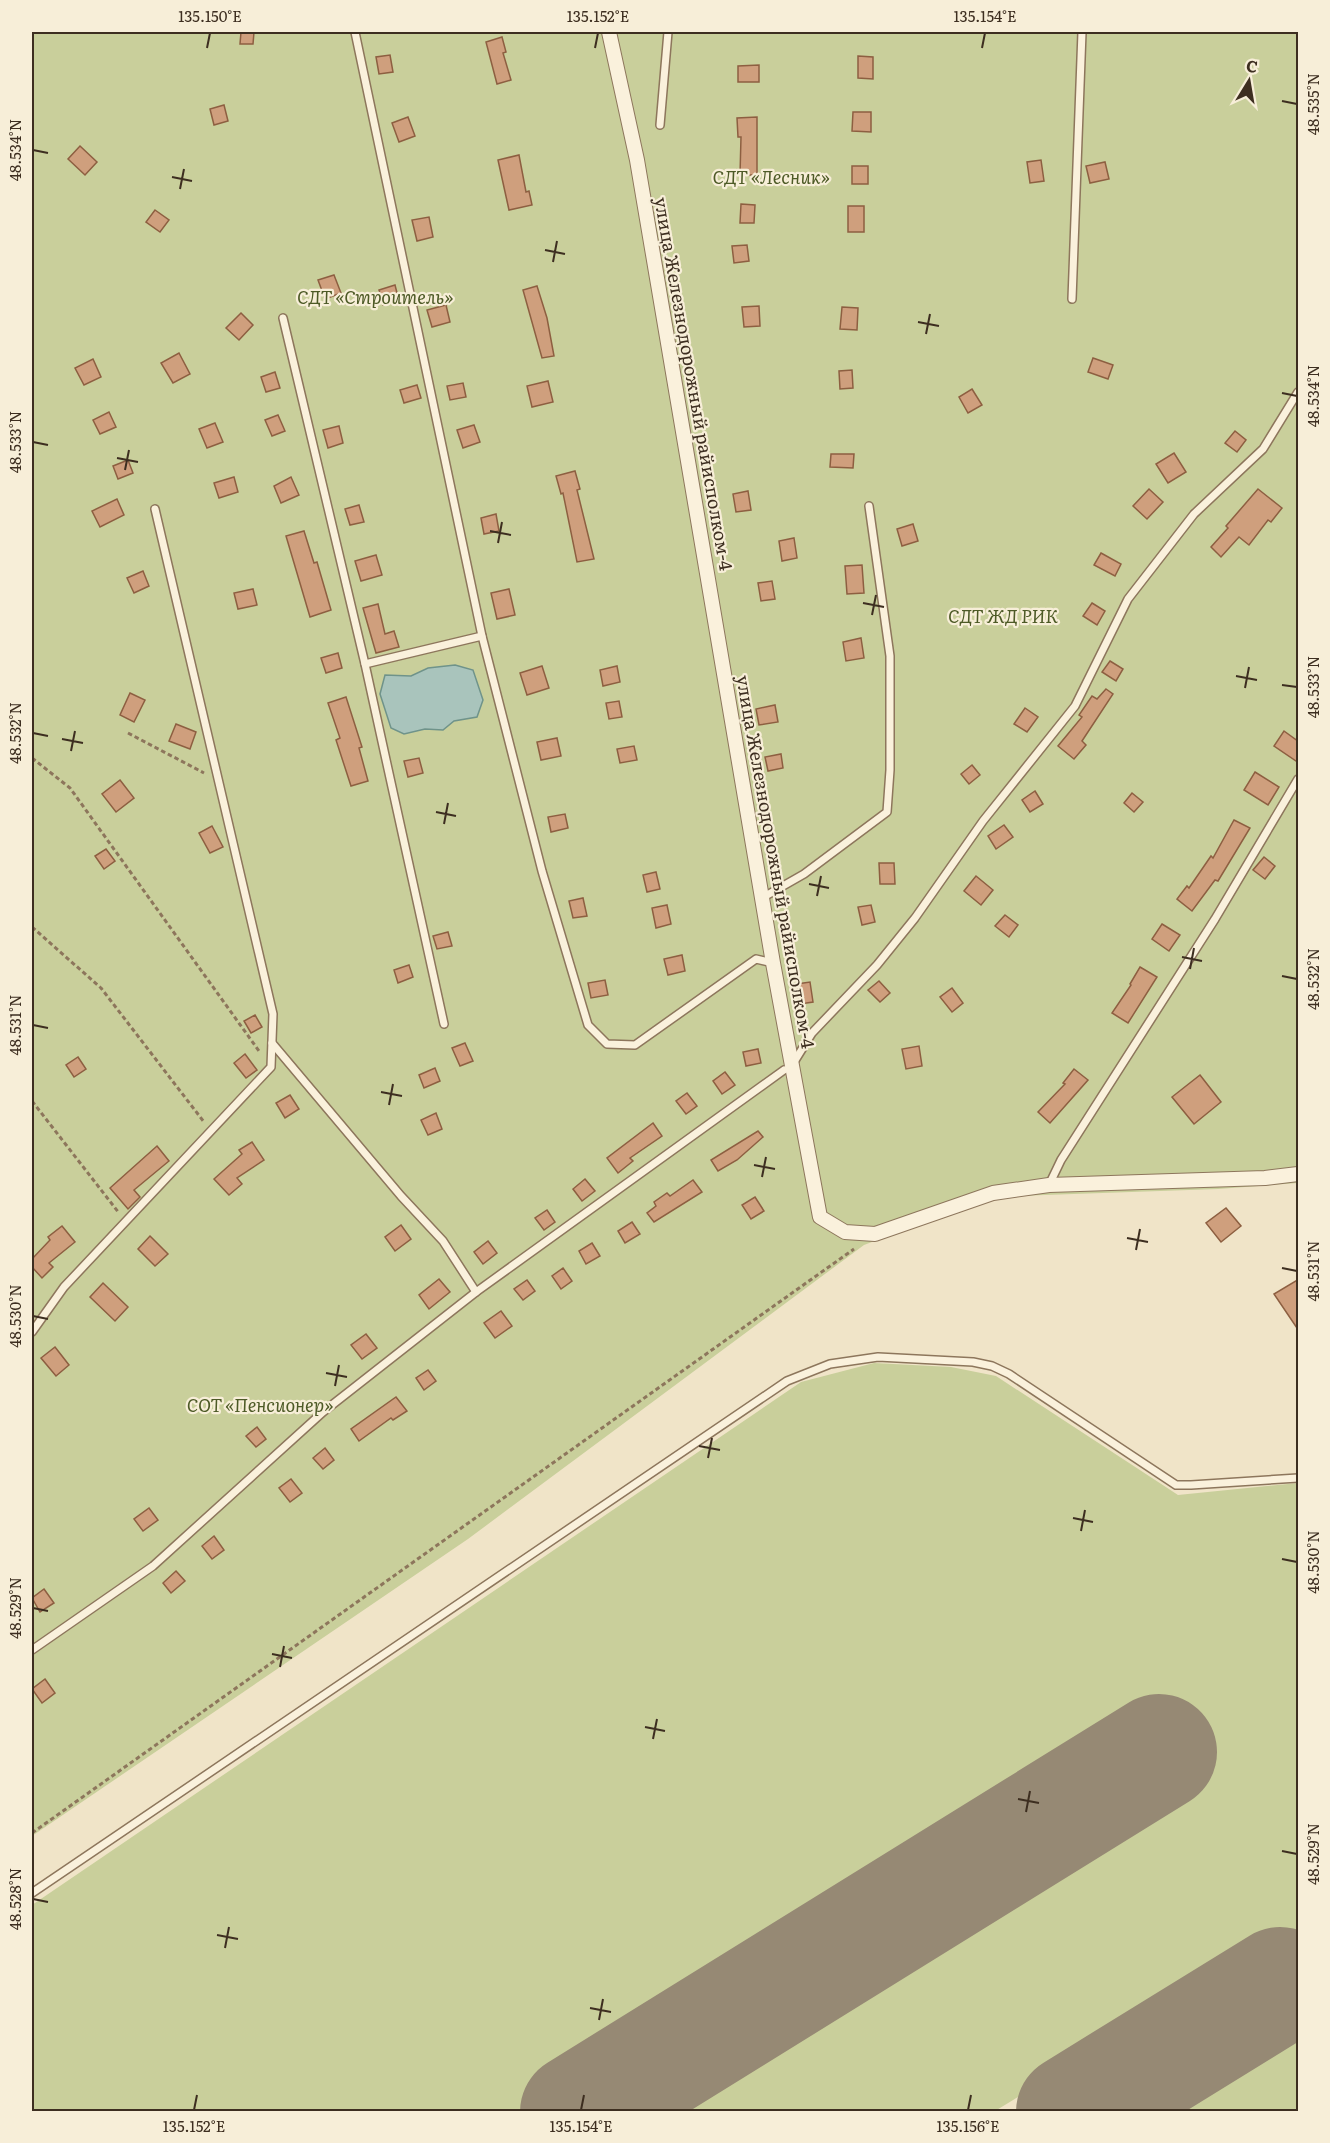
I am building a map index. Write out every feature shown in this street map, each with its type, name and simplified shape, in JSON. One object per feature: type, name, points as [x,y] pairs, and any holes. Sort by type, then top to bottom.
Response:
[{"type":"street","name":"улица Железнодорожный райисполком-4","points":[[609,32],[637,160],[773,963],[788,1067],[820,1217],[846,1232],[875,1234],[993,1193],[1049,1185],[1265,1178],[1299,1174]]},
{"type":"lane","points":[[355,32],[482,636],[542,871],[588,1025],[607,1044],[634,1045],[756,959],[773,963]]},
{"type":"lane","points":[[660,125],[668,32]]},
{"type":"lane","points":[[1072,298],[1082,32]]},
{"type":"lane","points":[[283,318],[365,664],[444,1024]]},
{"type":"lane","points":[[32,1650],[153,1566],[323,1412],[476,1293],[788,1067],[812,1033],[877,965],[915,918],[983,820],[1075,706],[1128,599],[1194,514],[1263,449],[1299,392]]},
{"type":"lane","points":[[762,898],[804,874],[887,812],[890,770],[890,656],[869,506]]},
{"type":"lane","points":[[32,1332],[64,1287],[271,1067],[273,1014],[155,509]]},
{"type":"lane","points":[[365,664],[482,636]]},
{"type":"lane","points":[[1049,1185],[1061,1160],[1215,918],[1299,779]]},
{"type":"lane","points":[[272,1043],[393,1187],[443,1241],[476,1293]]},
{"type":"lane","points":[[32,1893],[787,1381],[830,1364],[878,1357],[973,1362],[992,1366],[1009,1374],[1176,1485],[1299,1478]]},
{"type":"path","points":[[128,733],[219,781]]},
{"type":"path","points":[[32,758],[70,788],[271,1067]]},
{"type":"path","points":[[32,927],[101,988],[210,1131]]},
{"type":"path","points":[[32,1101],[126,1222]]},
{"type":"path","points":[[32,1833],[875,1234]]},
{"type":"green space","points":[[32,32],[1298,32],[1298,1183],[1218,1189],[990,1197],[864,1245],[468,1539],[32,1836]]},
{"type":"green space","points":[[874,1363],[951,1367],[996,1376],[1178,1495],[1298,1483],[1298,1979],[1274,1941],[995,2111],[32,2111],[32,1905],[801,1382]]},
{"type":"green space","points":[[1298,2013],[1298,2111],[1145,2111],[1290,2021]]},
{"type":"water","points":[[455,665],[473,670],[483,700],[477,717],[454,721],[443,730],[425,729],[404,734],[391,728],[380,694],[385,675],[411,676],[428,668]]},
{"type":"building","points":[[241,32],[254,32],[253,44],[240,44]]},
{"type":"building","points":[[502,37],[506,52],[503,53],[511,80],[497,84],[486,42]]},
{"type":"building","points":[[390,55],[393,72],[379,74],[376,57]]},
{"type":"building","points":[[858,56],[873,57],[873,79],[858,78]]},
{"type":"building","points":[[759,65],[759,82],[738,82],[738,66]]},
{"type":"building","points":[[224,105],[228,121],[214,125],[210,109]]},
{"type":"building","points":[[853,112],[871,112],[871,132],[852,131]]},
{"type":"building","points":[[408,117],[415,136],[399,142],[392,123]]},
{"type":"building","points":[[757,117],[757,175],[740,175],[741,137],[738,137],[737,118]]},
{"type":"building","points":[[80,146],[97,162],[85,175],[68,159]]},
{"type":"building","points":[[519,155],[526,192],[529,191],[532,205],[509,210],[498,160]]},
{"type":"building","points":[[1041,160],[1044,181],[1030,183],[1027,162]]},
{"type":"building","points":[[1105,162],[1109,179],[1090,183],[1086,166]]},
{"type":"building","points":[[852,166],[868,166],[868,184],[852,184]]},
{"type":"building","points":[[741,204],[755,205],[754,223],[740,223]]},
{"type":"building","points":[[848,206],[864,206],[864,232],[848,232]]},
{"type":"building","points":[[155,210],[169,220],[160,232],[146,222]]},
{"type":"building","points":[[429,217],[433,237],[417,241],[412,220]]},
{"type":"building","points":[[747,245],[749,261],[734,263],[732,246]]},
{"type":"building","points":[[334,275],[341,293],[325,299],[318,280]]},
{"type":"building","points":[[395,285],[399,301],[383,305],[379,290]]},
{"type":"building","points":[[537,286],[547,318],[554,356],[542,358],[523,290]]},
{"type":"building","points":[[446,305],[450,322],[432,327],[427,310]]},
{"type":"building","points":[[759,306],[760,326],[744,327],[742,307]]},
{"type":"building","points":[[842,307],[858,308],[857,330],[840,329]]},
{"type":"building","points":[[241,313],[253,325],[239,340],[226,328]]},
{"type":"building","points":[[179,353],[190,374],[173,383],[161,363]]},
{"type":"building","points":[[1093,358],[1113,365],[1108,379],[1088,372]]},
{"type":"building","points":[[93,359],[101,377],[84,385],[75,368]]},
{"type":"building","points":[[852,370],[853,388],[840,389],[839,371]]},
{"type":"building","points":[[275,372],[280,388],[266,392],[261,377]]},
{"type":"building","points":[[548,381],[553,402],[532,407],[527,386]]},
{"type":"building","points":[[463,383],[466,397],[450,400],[447,386]]},
{"type":"building","points":[[417,385],[421,398],[404,403],[400,390]]},
{"type":"building","points":[[972,389],[982,405],[968,413],[959,397]]},
{"type":"building","points":[[109,412],[116,427],[100,434],[93,420]]},
{"type":"building","points":[[278,415],[285,431],[272,436],[265,420]]},
{"type":"building","points":[[215,423],[223,442],[207,448],[199,429]]},
{"type":"building","points":[[474,425],[480,442],[463,448],[457,430]]},
{"type":"building","points":[[339,426],[343,443],[328,448],[323,430]]},
{"type":"building","points":[[1235,431],[1246,440],[1237,452],[1225,443]]},
{"type":"building","points":[[1174,453],[1186,472],[1168,483],[1156,464]]},
{"type":"building","points":[[831,454],[854,454],[853,468],[830,467]]},
{"type":"building","points":[[128,460],[133,473],[118,479],[113,466]]},
{"type":"building","points":[[575,471],[580,489],[577,490],[594,559],[577,562],[563,493],[561,494],[556,476]]},
{"type":"building","points":[[234,477],[238,492],[219,498],[214,483]]},
{"type":"building","points":[[291,477],[299,495],[281,503],[274,486]]},
{"type":"building","points":[[1149,489],[1163,502],[1147,519],[1133,506]]},
{"type":"building","points":[[1258,489],[1282,508],[1271,522],[1268,520],[1249,545],[1239,537],[1221,557],[1211,547]]},
{"type":"building","points":[[748,491],[751,510],[736,512],[733,494]]},
{"type":"building","points":[[117,499],[124,515],[100,527],[92,511]]},
{"type":"building","points":[[359,505],[364,522],[350,525],[345,509]]},
{"type":"building","points":[[496,514],[499,531],[484,534],[481,518]]},
{"type":"building","points":[[913,524],[918,541],[902,546],[897,529]]},
{"type":"building","points":[[304,531],[314,563],[317,562],[331,610],[310,617],[286,536]]},
{"type":"building","points":[[794,538],[797,558],[782,561],[779,541]]},
{"type":"building","points":[[1101,553],[1121,564],[1115,576],[1094,565]]},
{"type":"building","points":[[376,555],[382,575],[361,581],[355,561]]},
{"type":"building","points":[[862,565],[864,593],[847,594],[845,566]]},
{"type":"building","points":[[143,571],[149,586],[134,593],[127,578]]},
{"type":"building","points":[[772,581],[775,599],[761,601],[758,583]]},
{"type":"building","points":[[253,589],[257,605],[238,609],[234,593]]},
{"type":"building","points":[[509,589],[515,615],[497,619],[491,593]]},
{"type":"building","points":[[1092,603],[1105,611],[1097,625],[1083,616]]},
{"type":"building","points":[[378,604],[385,634],[394,631],[399,647],[376,653],[363,608]]},
{"type":"building","points":[[861,638],[864,658],[846,661],[843,642]]},
{"type":"building","points":[[338,653],[342,668],[326,673],[321,658]]},
{"type":"building","points":[[1110,661],[1123,669],[1116,681],[1102,672]]},
{"type":"building","points":[[542,666],[549,688],[527,695],[520,673]]},
{"type":"building","points":[[617,666],[620,682],[603,686],[600,670]]},
{"type":"building","points":[[1106,689],[1113,694],[1082,741],[1086,745],[1074,759],[1058,746],[1082,717],[1079,715],[1092,696],[1097,699]]},
{"type":"building","points":[[130,693],[145,700],[134,722],[120,715]]},
{"type":"building","points":[[346,697],[362,747],[359,748],[368,781],[351,786],[336,740],[340,738],[328,703]]},
{"type":"building","points":[[619,701],[622,717],[609,719],[606,703]]},
{"type":"building","points":[[775,705],[778,722],[759,725],[756,709]]},
{"type":"building","points":[[1025,708],[1038,717],[1027,732],[1014,724]]},
{"type":"building","points":[[176,724],[196,732],[190,749],[169,741]]},
{"type":"building","points":[[1284,731],[1299,742],[1299,763],[1274,746]]},
{"type":"building","points":[[557,738],[561,756],[541,760],[537,742]]},
{"type":"building","points":[[634,746],[637,760],[620,763],[617,749]]},
{"type":"building","points":[[781,754],[783,768],[768,771],[765,757]]},
{"type":"building","points":[[419,758],[423,773],[408,777],[404,761]]},
{"type":"building","points":[[972,765],[980,775],[969,784],[961,774]]},
{"type":"building","points":[[1255,772],[1279,787],[1268,805],[1244,790]]},
{"type":"building","points":[[120,780],[134,798],[116,812],[102,794]]},
{"type":"building","points":[[1035,791],[1043,804],[1030,812],[1022,800]]},
{"type":"building","points":[[1132,793],[1143,802],[1134,812],[1124,803]]},
{"type":"building","points":[[565,814],[568,828],[551,832],[548,817]]},
{"type":"building","points":[[1234,820],[1250,828],[1218,881],[1215,880],[1192,911],[1177,899],[1187,886],[1189,888],[1211,856],[1213,858]]},
{"type":"building","points":[[1004,825],[1013,837],[996,849],[988,836]]},
{"type":"building","points":[[212,826],[223,847],[210,853],[199,833]]},
{"type":"building","points":[[106,849],[115,861],[104,869],[95,856]]},
{"type":"building","points":[[1264,857],[1275,866],[1265,879],[1253,870]]},
{"type":"building","points":[[879,863],[894,863],[895,884],[880,884]]},
{"type":"building","points":[[656,872],[660,889],[647,892],[643,875]]},
{"type":"building","points":[[976,876],[993,890],[981,905],[964,891]]},
{"type":"building","points":[[583,898],[587,916],[573,918],[569,901]]},
{"type":"building","points":[[667,905],[671,924],[656,928],[652,908]]},
{"type":"building","points":[[871,905],[875,922],[862,925],[858,907]]},
{"type":"building","points":[[1005,915],[1018,925],[1009,937],[995,926]]},
{"type":"building","points":[[1162,924],[1180,935],[1169,951],[1152,939]]},
{"type":"building","points":[[448,932],[452,946],[437,949],[433,936]]},
{"type":"building","points":[[682,955],[685,971],[668,975],[664,959]]},
{"type":"building","points":[[409,965],[413,977],[398,983],[394,970]]},
{"type":"building","points":[[1140,967],[1157,977],[1128,1023],[1112,1013]]},
{"type":"building","points":[[605,980],[608,995],[591,998],[588,983]]},
{"type":"building","points":[[879,981],[890,993],[880,1002],[868,990]]},
{"type":"building","points":[[810,982],[813,1002],[800,1004],[797,984]]},
{"type":"building","points":[[952,988],[963,1003],[952,1012],[940,997]]},
{"type":"building","points":[[255,1015],[262,1027],[251,1033],[244,1021]]},
{"type":"building","points":[[465,1043],[473,1061],[460,1066],[452,1048]]},
{"type":"building","points":[[919,1046],[922,1066],[906,1069],[902,1049]]},
{"type":"building","points":[[758,1049],[761,1063],[746,1066],[743,1052]]},
{"type":"building","points":[[245,1054],[257,1070],[246,1078],[234,1063]]},
{"type":"building","points":[[78,1057],[86,1069],[74,1077],[66,1065]]},
{"type":"building","points":[[435,1068],[440,1081],[424,1088],[419,1075]]},
{"type":"building","points":[[1074,1069],[1088,1080],[1050,1123],[1038,1112],[1065,1084],[1063,1083]]},
{"type":"building","points":[[725,1072],[735,1085],[722,1094],[713,1081]]},
{"type":"building","points":[[1200,1075],[1221,1102],[1194,1124],[1172,1097]]},
{"type":"building","points":[[687,1093],[697,1106],[686,1114],[676,1101]]},
{"type":"building","points":[[290,1095],[299,1109],[285,1118],[276,1103]]},
{"type":"building","points":[[436,1113],[442,1129],[428,1135],[421,1120]]},
{"type":"building","points":[[653,1123],[662,1136],[630,1158],[633,1161],[618,1173],[607,1158]]},
{"type":"building","points":[[758,1131],[763,1137],[737,1160],[718,1171],[711,1160]]},
{"type":"building","points":[[252,1142],[264,1160],[237,1178],[242,1184],[229,1195],[214,1179],[242,1154],[239,1150]]},
{"type":"building","points":[[157,1146],[169,1161],[134,1190],[140,1197],[128,1209],[110,1188]]},
{"type":"building","points":[[585,1179],[595,1191],[582,1201],[573,1189]]},
{"type":"building","points":[[693,1180],[702,1192],[654,1222],[647,1213],[656,1206],[654,1202],[667,1193],[670,1196]]},
{"type":"building","points":[[755,1197],[764,1211],[751,1219],[742,1205]]},
{"type":"building","points":[[1226,1208],[1241,1226],[1221,1242],[1206,1223]]},
{"type":"building","points":[[547,1210],[555,1222],[544,1230],[535,1218]]},
{"type":"building","points":[[632,1222],[640,1234],[625,1243],[618,1231]]},
{"type":"building","points":[[401,1225],[411,1239],[395,1251],[385,1237]]},
{"type":"building","points":[[62,1226],[75,1242],[49,1263],[53,1267],[42,1278],[32,1267],[32,1259],[50,1240],[48,1237]]},
{"type":"building","points":[[150,1236],[168,1254],[155,1266],[138,1249]]},
{"type":"building","points":[[488,1241],[497,1253],[483,1264],[474,1252]]},
{"type":"building","points":[[592,1243],[600,1256],[586,1264],[579,1251]]},
{"type":"building","points":[[563,1268],[572,1281],[561,1289],[552,1276]]},
{"type":"building","points":[[439,1279],[450,1292],[429,1309],[419,1295]]},
{"type":"building","points":[[1299,1279],[1299,1331],[1274,1294]]},
{"type":"building","points":[[527,1280],[535,1291],[523,1300],[514,1289]]},
{"type":"building","points":[[103,1283],[128,1307],[115,1321],[90,1297]]},
{"type":"building","points":[[501,1311],[512,1326],[495,1338],[484,1323]]},
{"type":"building","points":[[366,1334],[377,1348],[362,1359],[351,1345]]},
{"type":"building","points":[[55,1347],[69,1365],[56,1376],[41,1358]]},
{"type":"building","points":[[428,1370],[436,1381],[424,1390],[416,1378]]},
{"type":"building","points":[[396,1397],[407,1411],[393,1420],[391,1418],[359,1441],[351,1429]]},
{"type":"building","points":[[257,1427],[266,1439],[256,1447],[246,1436]]},
{"type":"building","points":[[325,1448],[334,1460],[323,1469],[313,1458]]},
{"type":"building","points":[[291,1479],[302,1493],[290,1502],[279,1488]]},
{"type":"building","points":[[149,1508],[158,1520],[143,1531],[134,1519]]},
{"type":"building","points":[[214,1536],[224,1550],[212,1559],[202,1546]]},
{"type":"building","points":[[176,1571],[185,1581],[171,1593],[163,1583]]},
{"type":"building","points":[[44,1589],[54,1603],[40,1612],[32,1598]]},
{"type":"building","points":[[45,1679],[55,1693],[42,1703],[32,1689]]},
{"type":"runway","points":[[578,2112],[1159,1752]]},
{"type":"runway","points":[[1074,2112],[1280,1985]]},
{"type":"park label","name":"СДТ «Лесник»","points":[[771,178]]},
{"type":"park label","name":"СДТ «Строитель»","points":[[375,298]]},
{"type":"park label","name":"СДТ ЖД РИК","points":[[1003,617]]},
{"type":"park label","name":"СОТ «Пенсионер»","points":[[260,1406]]}]
